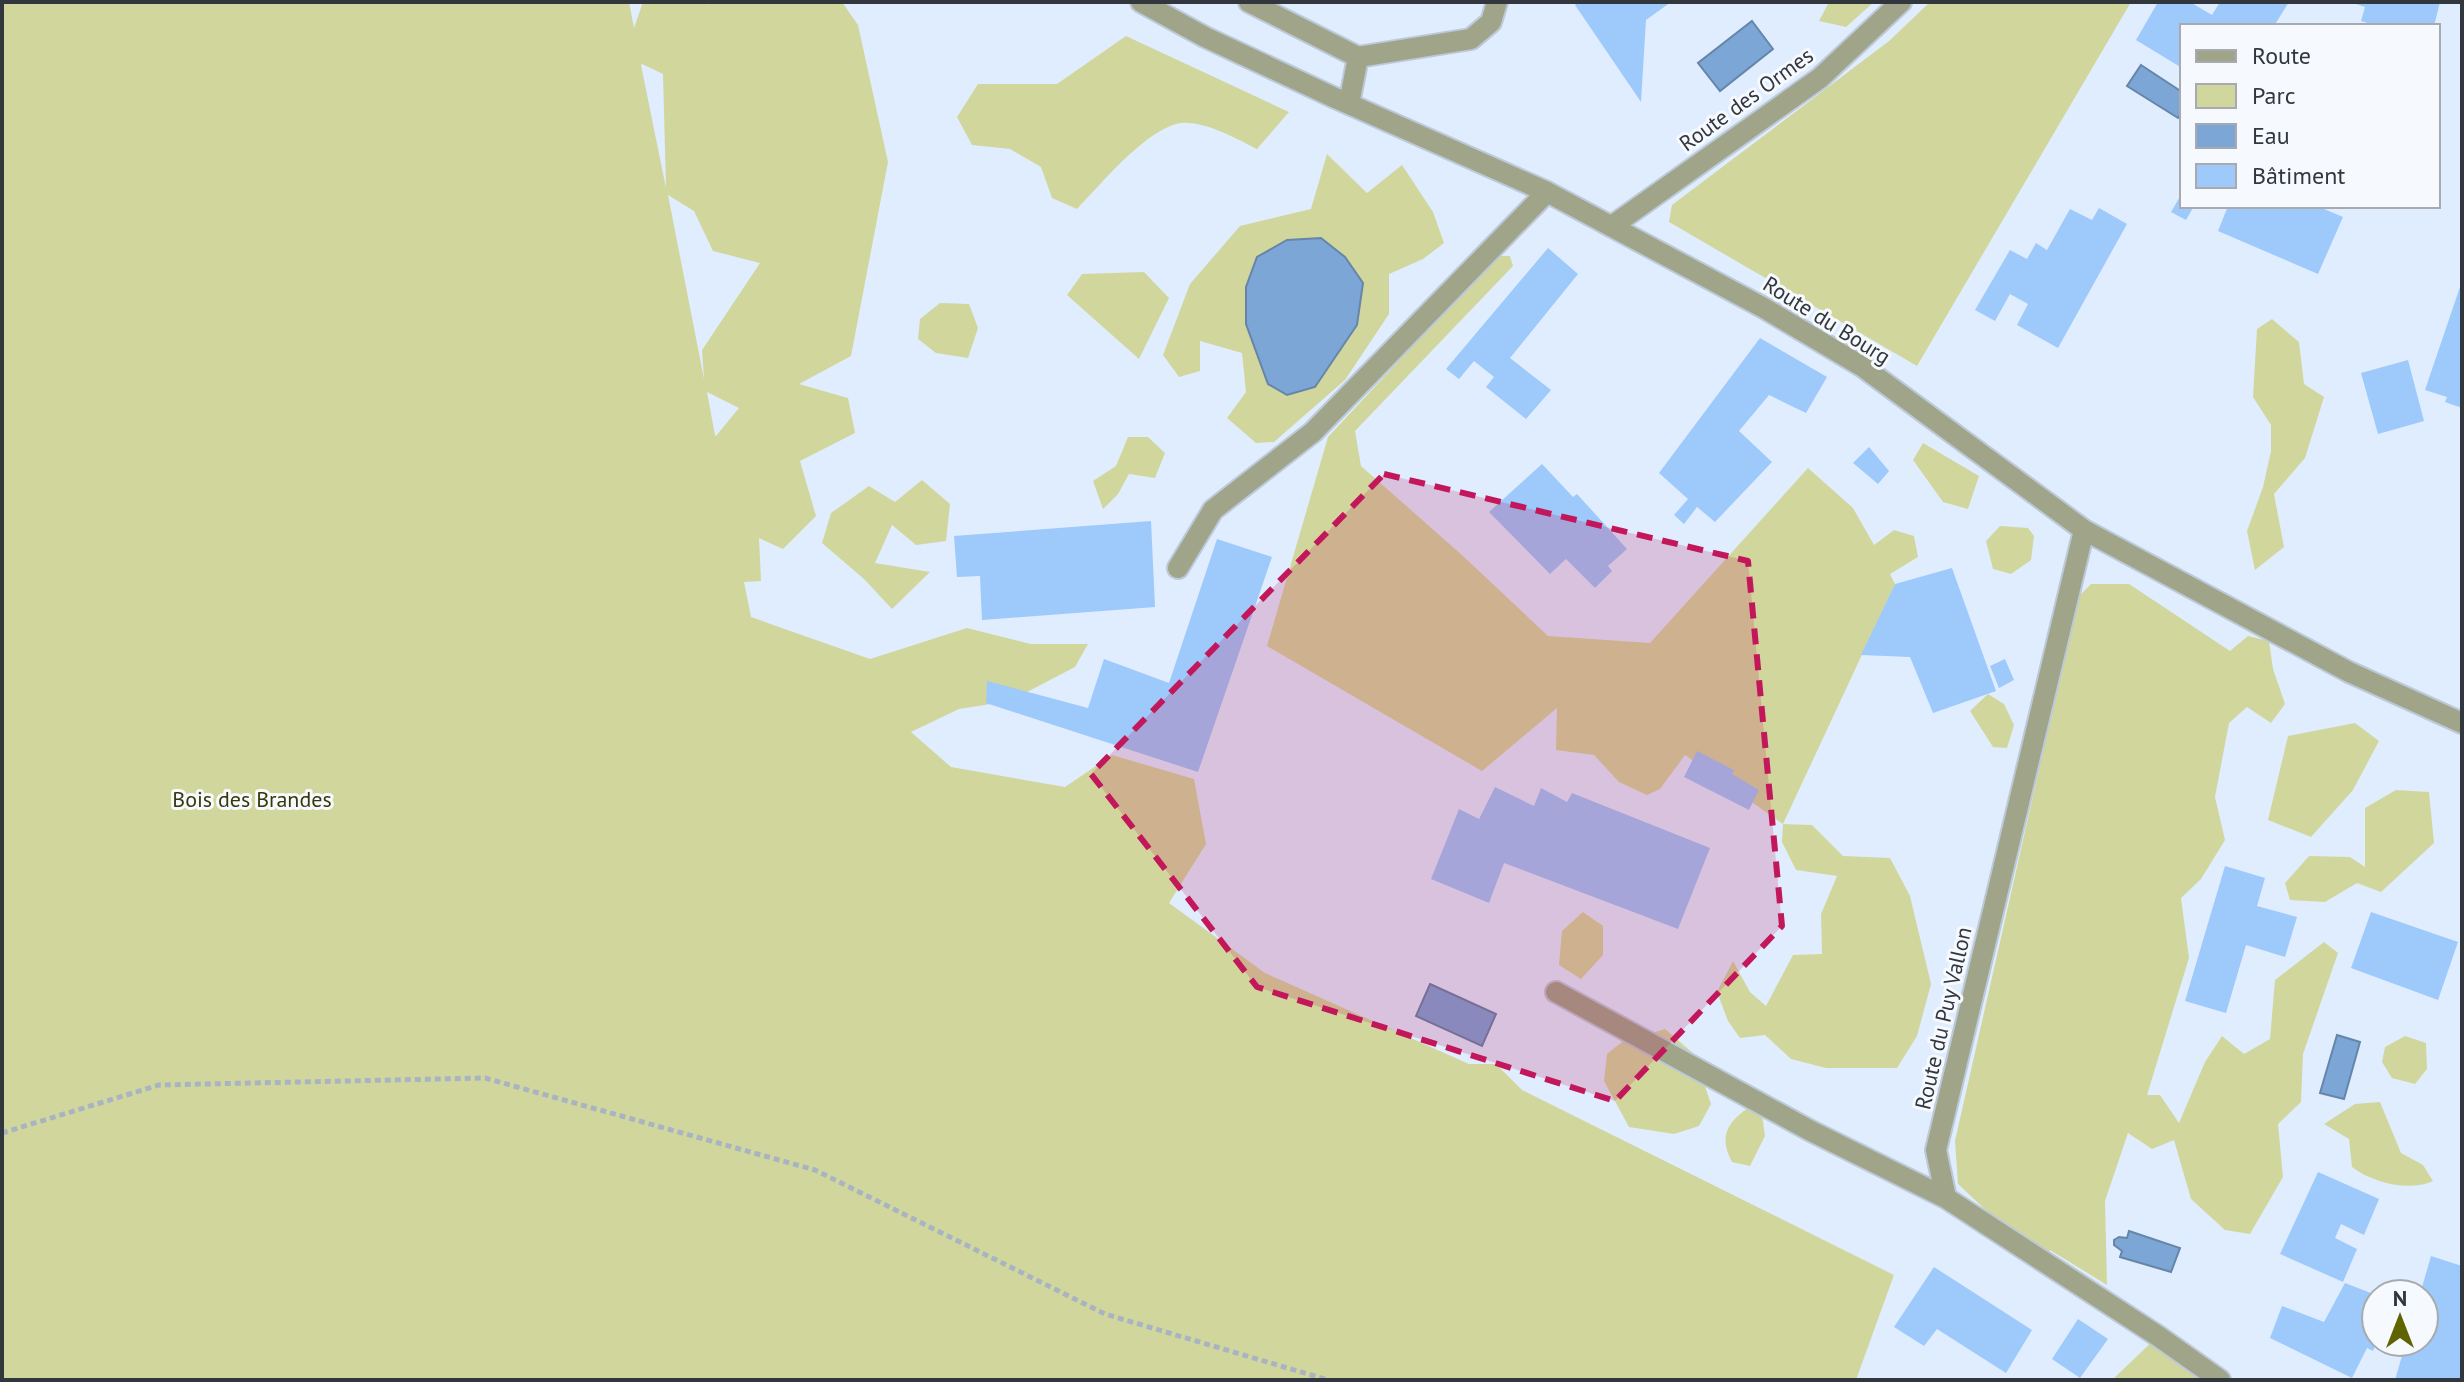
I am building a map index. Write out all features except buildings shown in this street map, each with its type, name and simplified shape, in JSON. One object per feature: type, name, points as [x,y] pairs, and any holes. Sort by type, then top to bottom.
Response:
[{"type":"street","name":"Route du Bourg","points":[[1141,2],[1205,37],[1547,192],[1764,308],[1863,367],[2084,530],[2349,672],[2462,723]]},
{"type":"street","points":[[1249,2],[1358,57],[1471,39],[1491,22],[1497,2]]},
{"type":"street","name":"Route des Ormes","points":[[1612,226],[1820,78],[1901,2]]},
{"type":"street","points":[[1349,104],[1358,57]]},
{"type":"street","points":[[1178,568],[1213,510],[1313,432],[1547,192]]},
{"type":"street","name":"Route du Puy Vallon","points":[[1946,1198],[1936,1150],[2084,530]]},
{"type":"street","points":[[1556,992],[1811,1131],[1946,1198],[2220,1380]]},
{"type":"path","points":[[2,1133],[159,1085],[485,1078],[815,1170],[1105,1314],[1328,1380]]},
{"type":"highlighted area","points":[[1384,474],[1748,561],[1782,926],[1615,1101],[1257,987],[1091,774]]},
{"type":"green space","name":"Bois des Brandes","points":[[2,2],[629,2],[634,28],[643,2],[707,2],[709,5],[710,2],[842,2],[858,25],[888,162],[851,356],[799,384],[848,398],[855,433],[800,461],[816,516],[783,549],[759,538],[761,581],[744,582],[751,617],[870,659],[967,628],[1031,644],[1088,644],[1075,667],[1010,701],[959,709],[911,732],[951,767],[1065,787],[1112,755],[1194,779],[1206,844],[1169,903],[1265,973],[1469,1064],[1496,1064],[1522,1090],[1894,1275],[1856,1380],[2,1380]],"holes":[[[641,65],[663,74],[666,188]],[[668,195],[694,211],[713,251],[760,263],[702,350],[704,379]],[[707,392],[739,408],[715,435]]]},
{"type":"green space","points":[[1829,2],[1874,2],[1846,27],[1819,21]]},
{"type":"green space","points":[[1930,2],[2131,2],[1917,366],[1669,222],[1672,205],[1889,41]]},
{"type":"green space","points":[[1126,36],[1289,112],[1257,149],[1218,130],[1195,124],[1176,124],[1163,129],[1123,160],[1077,209],[1052,198],[1041,167],[1010,149],[972,145],[957,117],[978,84],[1057,84]]},
{"type":"green space","points":[[1327,154],[1367,193],[1402,165],[1433,212],[1444,243],[1423,259],[1389,274],[1389,314],[1345,380],[1274,442],[1256,443],[1227,418],[1246,392],[1242,353],[1200,341],[1200,371],[1179,377],[1163,355],[1190,284],[1240,226],[1311,209]]},
{"type":"green space","points":[[1497,256],[1510,256],[1513,266],[1355,431],[1361,466],[1548,636],[1650,643],[1808,468],[1853,508],[1874,545],[1894,530],[1914,536],[1918,557],[1890,574],[1895,584],[1783,824],[1685,755],[1660,789],[1647,795],[1619,782],[1594,755],[1556,750],[1557,708],[1482,771],[1267,646],[1328,437]]},
{"type":"green space","points":[[1144,272],[1169,298],[1139,359],[1067,295],[1082,274]]},
{"type":"green space","points":[[940,303],[969,304],[978,328],[968,358],[936,353],[918,339],[920,319]]},
{"type":"green space","points":[[2272,319],[2299,342],[2304,384],[2324,397],[2305,458],[2274,494],[2284,547],[2255,570],[2247,531],[2263,487],[2271,451],[2271,425],[2253,397],[2257,329]]},
{"type":"green space","points":[[1128,437],[1148,437],[1165,453],[1155,478],[1129,474],[1118,494],[1103,509],[1093,481],[1116,466]]},
{"type":"green space","points":[[1923,443],[1979,476],[1968,509],[1943,502],[1913,460]]},
{"type":"green space","points":[[922,480],[950,504],[946,541],[916,545],[892,525],[875,563],[930,572],[892,609],[864,579],[822,543],[831,513],[869,486],[895,502]]},
{"type":"green space","points":[[2000,526],[2028,528],[2034,536],[2031,560],[2011,574],[1993,569],[1986,541]]},
{"type":"green space","points":[[2091,584],[2129,584],[2230,651],[2248,636],[2269,641],[2273,669],[2285,704],[2271,723],[2247,707],[2229,723],[2215,797],[2225,840],[2201,879],[2181,898],[2189,958],[2147,1095],[2160,1095],[2179,1123],[2205,1062],[2222,1036],[2244,1054],[2270,1039],[2275,980],[2324,942],[2338,953],[2303,1054],[2301,1102],[2278,1124],[2283,1177],[2250,1234],[2225,1230],[2191,1199],[2174,1140],[2152,1149],[2128,1133],[2105,1201],[2107,1285],[2050,1250],[2047,1254],[1991,1215],[1958,1184],[1955,1141],[2078,597]]},
{"type":"green space","points":[[1988,694],[2004,704],[2014,725],[2007,748],[1993,747],[1970,711]]},
{"type":"green space","points":[[2355,723],[2379,741],[2353,790],[2311,837],[2268,820],[2288,736]]},
{"type":"green space","points":[[2396,790],[2429,792],[2434,843],[2381,892],[2357,883],[2325,902],[2290,900],[2285,883],[2309,856],[2350,857],[2365,867],[2365,808]]},
{"type":"green space","points":[[1783,824],[1812,825],[1843,856],[1890,858],[1910,896],[1931,984],[1917,1036],[1897,1068],[1826,1068],[1791,1059],[1765,1035],[1740,1038],[1728,1021],[1717,992],[1733,961],[1750,992],[1766,1006],[1793,955],[1822,954],[1821,914],[1837,876],[1796,870],[1782,842]]},
{"type":"green space","points":[[1583,912],[1603,926],[1603,955],[1581,979],[1559,965],[1562,931]]},
{"type":"green space","points":[[1665,1029],[1694,1054],[1711,1104],[1699,1126],[1674,1134],[1629,1127],[1604,1081],[1607,1054],[1622,1042]]},
{"type":"green space","points":[[2405,1036],[2426,1043],[2427,1069],[2415,1084],[2392,1078],[2382,1062],[2385,1047]]},
{"type":"green space","points":[[2380,1102],[2401,1153],[2423,1165],[2433,1181],[2402,1186],[2361,1173],[2352,1167],[2349,1139],[2324,1124],[2355,1104]]},
{"type":"green space","points":[[1748,1108],[1762,1115],[1765,1136],[1750,1166],[1732,1162],[1726,1146],[1730,1125]]},
{"type":"green space","points":[[2158,1336],[2220,1380],[2112,1380]]},
{"type":"water","points":[[1752,21],[1773,49],[1720,91],[1698,63]]},
{"type":"water","points":[[2141,65],[2180,91],[2180,115],[2178,118],[2127,86]]},
{"type":"water","points":[[1321,238],[1345,257],[1363,283],[1357,325],[1315,387],[1287,395],[1268,384],[1246,324],[1246,287],[1257,257],[1287,240]]},
{"type":"water","points":[[1430,984],[1496,1014],[1482,1046],[1416,1016]]},
{"type":"water","points":[[2337,1035],[2360,1042],[2344,1099],[2320,1093]]},
{"type":"water","points":[[2129,1231],[2180,1248],[2171,1272],[2120,1257],[2122,1251],[2114,1245],[2114,1240],[2127,1238]]}]
